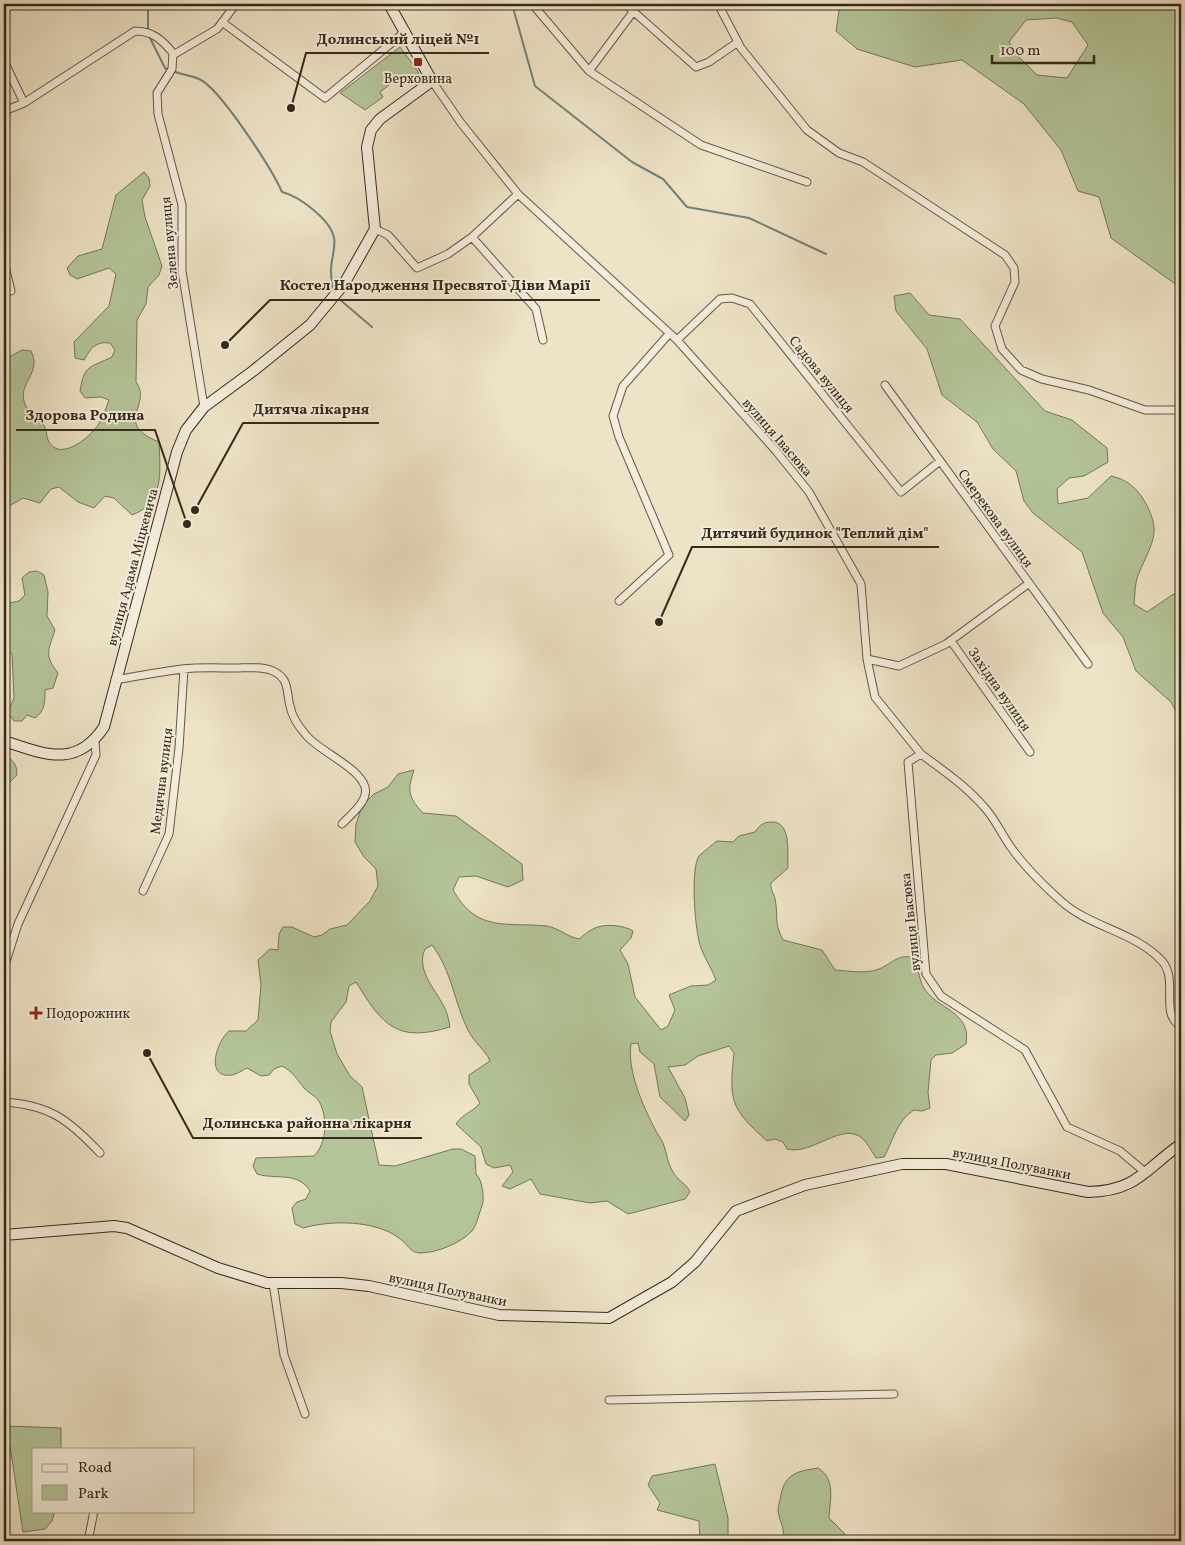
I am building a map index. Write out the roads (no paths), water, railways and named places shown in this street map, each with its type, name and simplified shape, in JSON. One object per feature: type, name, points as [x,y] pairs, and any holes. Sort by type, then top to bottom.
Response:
[{"type":"street","points":[[4,111],[24,103],[135,31],[146,31],[155,35],[173,54],[217,29],[236,4]]},
{"type":"street","points":[[389,4],[406,31],[432,81],[380,119],[371,130],[367,147],[376,229],[388,235],[417,268],[448,254],[472,237],[518,194]]},
{"type":"street","points":[[625,4],[696,67],[709,62],[738,42]]},
{"type":"street","points":[[718,4],[738,42],[807,130],[839,153],[863,162],[1005,255],[1014,268],[1014,282],[995,326],[1002,349],[1021,370],[1042,379],[1089,390],[1145,410],[1181,410]]},
{"type":"street","points":[[534,6],[589,71],[701,145],[808,182]]},
{"type":"street","points":[[589,71],[633,12]]},
{"type":"street","points":[[222,22],[325,98],[406,31]]},
{"type":"street","name":"Зелена вулиця","points":[[173,54],[172,69],[158,94],[158,114],[182,206],[182,271],[204,407]]},
{"type":"street","points":[[4,60],[24,103]]},
{"type":"street","name":"вулиця Івасюка","points":[[432,81],[460,123],[518,194],[676,340],[776,451],[809,492],[860,584],[867,659],[875,696],[921,754],[960,781],[986,809],[1011,847],[1032,872],[1063,903],[1094,922],[1126,934],[1160,959],[1169,970],[1171,1016],[1181,1026]]},
{"type":"street","name":"вулиця Адама Міцкевича","points":[[95,741],[104,728],[115,680],[177,452],[186,430],[204,407],[253,371],[310,325],[344,284],[376,229]]},
{"type":"street","points":[[472,237],[536,310],[543,340]]},
{"type":"street","points":[[4,262],[11,291]]},
{"type":"street","name":"Садова вулиця","points":[[676,340],[720,299],[732,298],[750,304],[901,492],[940,461]]},
{"type":"street","points":[[619,601],[669,555],[619,437],[613,416],[623,386],[669,334]]},
{"type":"street","name":"Смерекова вулиця","points":[[885,385],[1088,664]]},
{"type":"street","points":[[867,659],[898,666],[950,640],[1028,584]]},
{"type":"street","name":"Західна вулиця","points":[[950,640],[1030,752]]},
{"type":"street","points":[[115,680],[184,669],[254,668],[272,670],[282,676],[287,682],[289,704],[293,717],[305,734],[314,744],[351,770],[365,786],[366,793],[363,801],[342,824]]},
{"type":"street","name":"Медична вулиця","points":[[143,891],[169,834],[179,748],[184,669]]},
{"type":"street","points":[[4,741],[58,755],[73,754],[95,741],[96,755],[18,924],[4,968]]},
{"type":"street","name":"вулиця Івасюка","points":[[921,754],[908,762],[926,974],[941,996],[1021,1046],[1067,1127],[1120,1151],[1146,1173]]},
{"type":"street","points":[[4,1102],[27,1103],[54,1113],[83,1135],[100,1153]]},
{"type":"street","name":"вулиця Полуванки","points":[[4,1235],[114,1226],[127,1228],[218,1268],[274,1283],[342,1283],[369,1286],[499,1316],[609,1318],[672,1282],[695,1262],[736,1211],[805,1185],[902,1164],[946,1164],[1088,1192],[1109,1192],[1129,1185],[1181,1144]]},
{"type":"street","points":[[274,1283],[284,1355],[305,1414]]},
{"type":"street","points":[[609,1400],[894,1394]]},
{"type":"street","points":[[89,1538],[94,1512]]},
{"type":"waterway","points":[[148,4],[148,32]]},
{"type":"waterway","points":[[512,4],[535,86],[632,162],[663,179],[687,207],[749,218],[826,254]]},
{"type":"waterway","points":[[149,36],[165,68],[169,70]]},
{"type":"waterway","points":[[173,71],[199,79],[208,85],[244,130],[268,166],[282,192],[297,198],[327,224],[334,238],[331,270],[333,289]]},
{"type":"waterway","points":[[338,298],[372,327]]},
{"type":"place","name":"Верховина","points":[[418,62]]},
{"type":"place","name":"Долинський ліцей №1","points":[[291,108]]},
{"type":"place","name":"Костел Народження Пресвятої Діви Марії","points":[[225,345]]},
{"type":"place","name":"Дитяча лікарня","points":[[195,510]]},
{"type":"place","name":"Здорова Родина","points":[[187,524]]},
{"type":"place","name":"Дитячий будинок \"Теплий дім\"","points":[[659,622]]},
{"type":"place","name":"Подорожник","points":[[36,1013]]},
{"type":"place","name":"Долинська районна лікарня","points":[[147,1053]]}]
